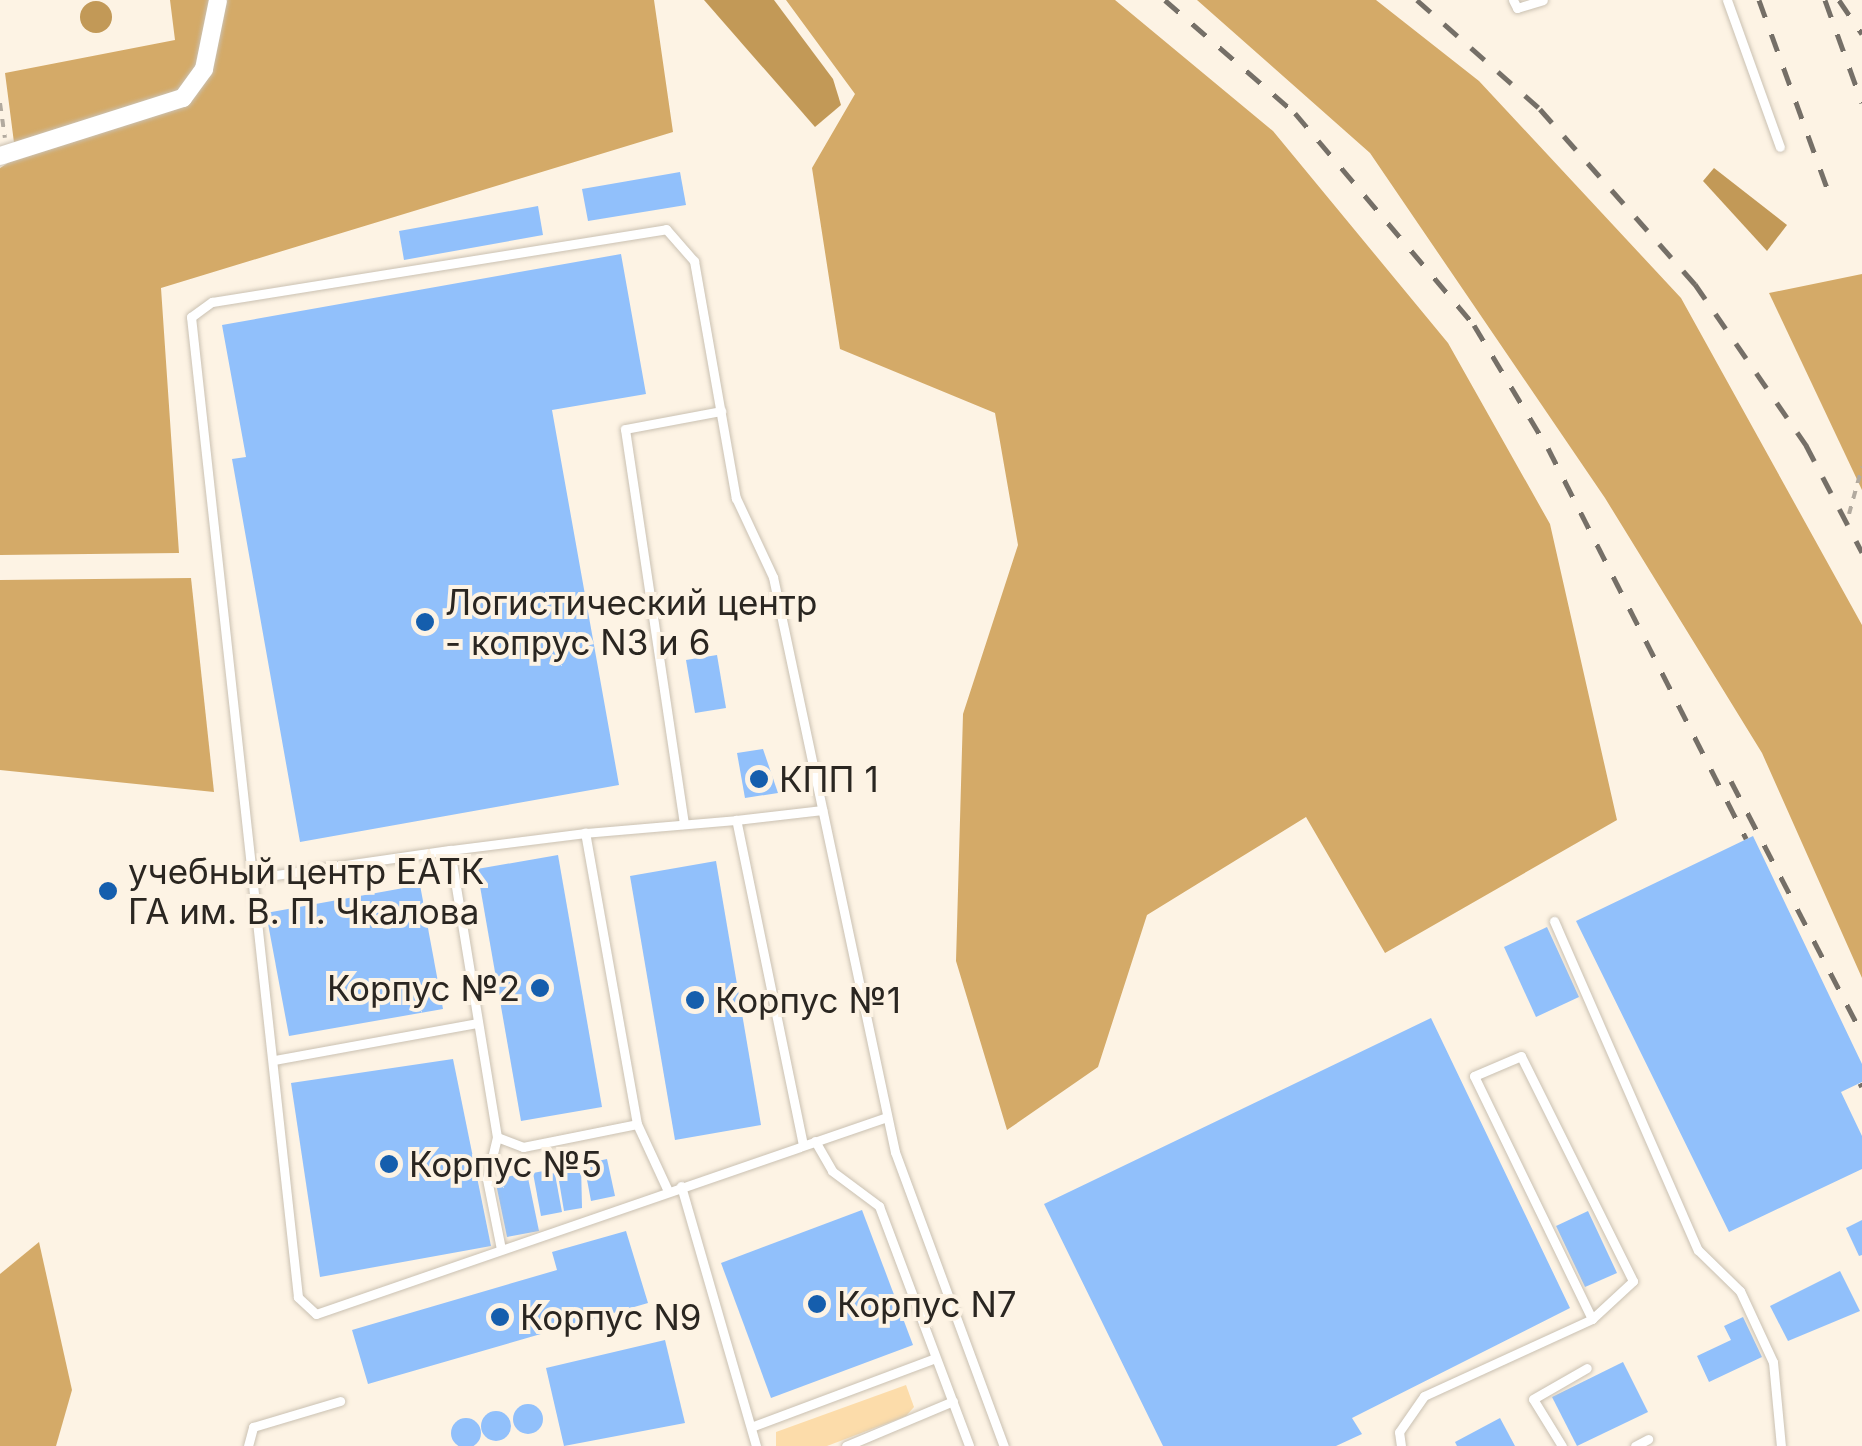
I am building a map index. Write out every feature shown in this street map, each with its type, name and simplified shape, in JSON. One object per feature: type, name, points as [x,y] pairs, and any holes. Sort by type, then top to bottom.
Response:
[{"type":"street","points":[[3,154],[165,109],[204,69],[218,0]]},
{"type":"lane","points":[[1513,0],[1518,8],[1543,0]]},
{"type":"lane","points":[[1727,0],[1780,147]]},
{"type":"lane","points":[[887,1116],[316,1314],[298,1298],[256,878],[191,317],[212,302],[666,228],[694,261],[736,498],[773,577],[887,1116],[1004,1446]]},
{"type":"lane","points":[[684,824],[625,429],[721,411]]},
{"type":"lane","points":[[256,878],[585,833],[822,810]]},
{"type":"lane","points":[[736,820],[803,1145]]},
{"type":"lane","points":[[585,833],[637,1124],[668,1191]]},
{"type":"lane","points":[[450,850],[497,1137],[488,1179],[501,1249]]},
{"type":"lane","points":[[1554,920],[1698,1250],[1740,1292],[1773,1362],[1781,1446]]},
{"type":"lane","points":[[274,1060],[478,1023]]},
{"type":"lane","points":[[1401,1446],[1400,1432],[1424,1396],[1592,1319],[1633,1281],[1521,1056],[1474,1076],[1592,1319]]},
{"type":"lane","points":[[497,1137],[523,1147],[637,1124]]},
{"type":"lane","points":[[815,1141],[832,1170],[879,1206],[969,1446]]},
{"type":"lane","points":[[681,1186],[756,1446]]},
{"type":"lane","points":[[752,1427],[936,1358]]},
{"type":"lane","points":[[1562,1446],[1533,1399],[1587,1368]]},
{"type":"lane","points":[[248,1446],[253,1427],[340,1401]]},
{"type":"lane","points":[[846,1446],[952,1402]]},
{"type":"lane","points":[[1635,1446],[1648,1440]]},
{"type":"path","points":[[0,103],[3,154]]},
{"type":"path","points":[[1849,514],[1862,467]]},
{"type":"shaded area","points":[[170,0],[654,0],[673,132],[161,288],[179,553],[0,555],[0,168],[16,158],[5,73],[175,40]]},
{"type":"shaded area","points":[[704,0],[774,0],[833,79],[841,105],[815,127]]},
{"type":"shaded area","points":[[786,0],[1115,0],[1273,131],[1448,343],[1550,524],[1617,820],[1385,953],[1306,817],[1147,915],[1098,1067],[1007,1130],[956,961],[963,714],[1018,545],[995,413],[840,349],[812,168],[855,94]]},
{"type":"shaded area","points":[[1197,0],[1376,0],[1479,81],[1681,298],[1862,625],[1862,978],[1762,753],[1605,498],[1370,153]]},
{"type":"shaded area","points":[[96,1],[107,6],[112,17],[107,28],[96,33],[85,28],[80,17],[85,6]]},
{"type":"shaded area","points":[[1714,168],[1787,225],[1767,251],[1703,181]]},
{"type":"shaded area","points":[[1862,274],[1862,490],[1769,293]]},
{"type":"shaded area","points":[[191,578],[214,792],[0,770],[0,580]]},
{"type":"shaded area","points":[[39,1242],[72,1390],[56,1446],[0,1446],[0,1274]]},
{"type":"shaded area","points":[[906,1385],[914,1407],[906,1416],[827,1446],[776,1446],[776,1432]]},
{"type":"building","points":[[680,172],[686,205],[588,221],[582,189]]},
{"type":"building","points":[[538,206],[543,235],[404,260],[399,231]]},
{"type":"building","name":"Логистический центр - копрус N3 и 6","points":[[621,254],[646,394],[552,410],[619,785],[300,842],[232,459],[246,457],[222,325]]},
{"type":"building","points":[[717,655],[726,708],[695,713],[686,660]]},
{"type":"building","name":"КПП 1","points":[[763,749],[778,793],[745,798],[737,753]]},
{"type":"building","points":[[1753,836],[1862,1064],[1862,1082],[1841,1092],[1862,1136],[1862,1169],[1729,1232],[1576,921]]},
{"type":"building","name":"Корпус №2","points":[[558,855],[602,1107],[521,1121],[477,869]]},
{"type":"building","name":"Корпус №1","points":[[716,861],[761,1125],[675,1140],[630,876]]},
{"type":"building","points":[[420,885],[443,1009],[289,1036],[266,913]]},
{"type":"building","points":[[1547,927],[1579,997],[1536,1017],[1504,947]]},
{"type":"building","points":[[1431,1018],[1570,1308],[1352,1418],[1362,1434],[1336,1446],[1163,1446],[1044,1204]]},
{"type":"building","name":"Корпус №5","points":[[453,1059],[491,1246],[320,1277],[291,1083]]},
{"type":"building","points":[[607,1159],[615,1196],[591,1201],[584,1164]]},
{"type":"building","points":[[581,1164],[582,1208],[564,1211],[557,1169]]},
{"type":"building","points":[[554,1169],[562,1212],[541,1216],[533,1173]]},
{"type":"building","points":[[527,1173],[539,1231],[507,1237],[495,1179]]},
{"type":"building","name":"Корпус N7","points":[[862,1210],[913,1345],[771,1398],[721,1263]]},
{"type":"building","points":[[1588,1211],[1617,1273],[1585,1287],[1556,1226]]},
{"type":"building","points":[[1862,1220],[1862,1255],[1859,1256],[1846,1228]]},
{"type":"building","name":"Корпус N9","points":[[626,1231],[648,1303],[368,1384],[352,1330],[557,1270],[552,1252]]},
{"type":"building","points":[[1840,1271],[1860,1311],[1788,1341],[1770,1306]]},
{"type":"building","points":[[1743,1317],[1762,1357],[1709,1382],[1697,1356],[1731,1340],[1724,1326]]},
{"type":"building","points":[[665,1340],[685,1423],[564,1446],[546,1368]]},
{"type":"building","points":[[1623,1362],[1648,1412],[1577,1446],[1552,1397]]},
{"type":"building","points":[[528,1404],[539,1408],[543,1419],[539,1430],[528,1434],[517,1430],[513,1419],[517,1408]]},
{"type":"building","points":[[496,1411],[510,1420],[511,1426],[502,1440],[496,1441],[482,1432],[481,1426],[490,1412]]},
{"type":"building","points":[[466,1418],[476,1423],[481,1433],[476,1443],[466,1448],[456,1443],[451,1433],[456,1423]]},
{"type":"building","points":[[1500,1418],[1515,1446],[1457,1446],[1455,1442]]},
{"type":"railway","points":[[1165,0],[1295,113],[1474,325],[1548,448],[1746,839]]},
{"type":"railway","points":[[1417,0],[1540,109],[1695,284],[1806,445],[1862,552]]},
{"type":"railway","points":[[1759,0],[1832,202]]},
{"type":"railway","points":[[1825,0],[1862,103]]},
{"type":"railway","points":[[1839,0],[1862,34]]},
{"type":"railway","points":[[1731,781],[1862,1034]]},
{"type":"railway","points":[[1860,1083],[1862,1087]]},
{"type":"place","name":"Логистический центр - копрус N3 и 6","points":[[425,622]]},
{"type":"place","name":"КПП 1","points":[[759,779]]},
{"type":"place","name":"учебный центр ЕАТК ГА им. В. П. Чкалова","points":[[108,891]]},
{"type":"place","name":"Корпус №2","points":[[540,988]]},
{"type":"place","name":"Корпус №1","points":[[695,1000]]},
{"type":"place","name":"Корпус №5","points":[[389,1164]]},
{"type":"place","name":"Корпус N7","points":[[817,1304]]},
{"type":"place","name":"Корпус N9","points":[[500,1317]]}]
